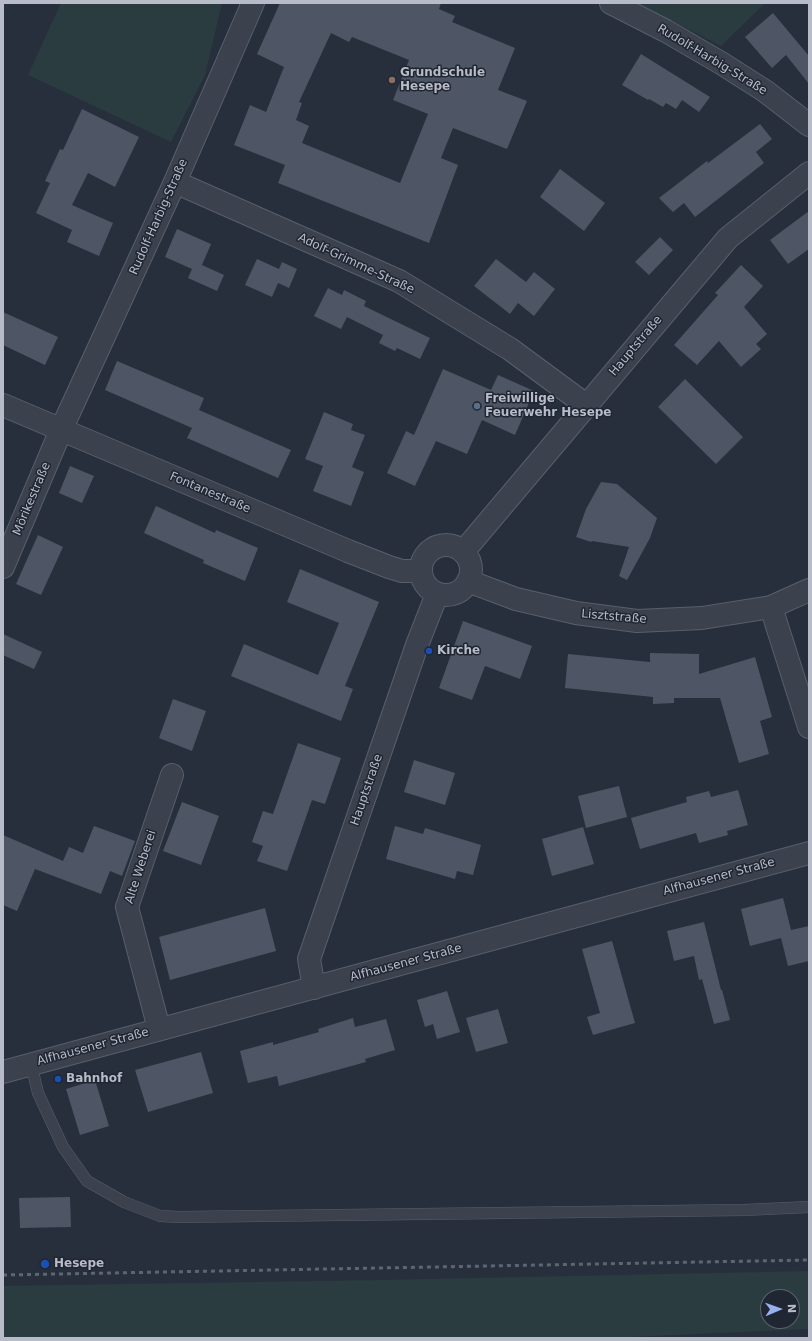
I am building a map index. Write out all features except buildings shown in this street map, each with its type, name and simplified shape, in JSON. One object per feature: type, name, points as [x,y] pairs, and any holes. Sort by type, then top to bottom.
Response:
[{"type":"street","name":"Rudolf-Harbig-Straße","points":[[62,430],[176,182],[253,3]]},
{"type":"street","name":"Rudolf-Harbig-Straße","points":[[611,3],[666,31],[727,67],[765,91],[809,125]]},
{"type":"street","name":"Hauptstraße","points":[[463,552],[728,238],[809,173]]},
{"type":"street","name":"Adolf-Grimme-Straße","points":[[176,182],[399,282],[510,349],[586,405]]},
{"type":"street","name":"Fontanestraße","points":[[3,405],[348,551],[402,571],[421,571]]},
{"type":"street","name":"Mörikestraße","points":[[3,567],[62,430]]},
{"type":"street","points":[[441,546],[458,548],[463,552],[469,560],[471,568],[468,581],[462,590],[447,596],[437,594],[425,586],[421,571],[422,561],[426,554],[433,548],[441,546]]},
{"type":"street","name":"Lisztstraße","points":[[468,581],[516,599],[576,613],[638,621],[702,618],[771,606],[809,590]]},
{"type":"street","name":"Hauptstraße","points":[[314,988],[309,959],[417,645],[437,594]]},
{"type":"street","points":[[771,606],[809,727]]},
{"type":"street","name":"Alte Weberei","points":[[159,1029],[127,907],[172,775]]},
{"type":"street","name":"Alfhausener Straße","points":[[3,1072],[809,853]]},
{"type":"lane","points":[[31,1064],[38,1093],[62,1147],[87,1181],[124,1202],[160,1216],[744,1210],[809,1207]]},
{"type":"shaded area","points":[[61,3],[222,3],[205,75],[171,142],[28,75]]},
{"type":"shaded area","points":[[637,3],[765,3],[721,46]]},
{"type":"shaded area","points":[[809,1271],[809,1329],[609,1338],[3,1338],[3,1286]]},
{"type":"railway","points":[[3,1275],[809,1260]]},
{"type":"place","name":"Grundschule Hesepe","points":[[392,80]]},
{"type":"place","name":"Freiwillige Feuerwehr Hesepe","points":[[477,406]]},
{"type":"place","name":"Kirche","points":[[429,651]]},
{"type":"place","name":"Bahnhof","points":[[58,1079]]},
{"type":"place","name":"Hesepe","points":[[45,1264]]}]
